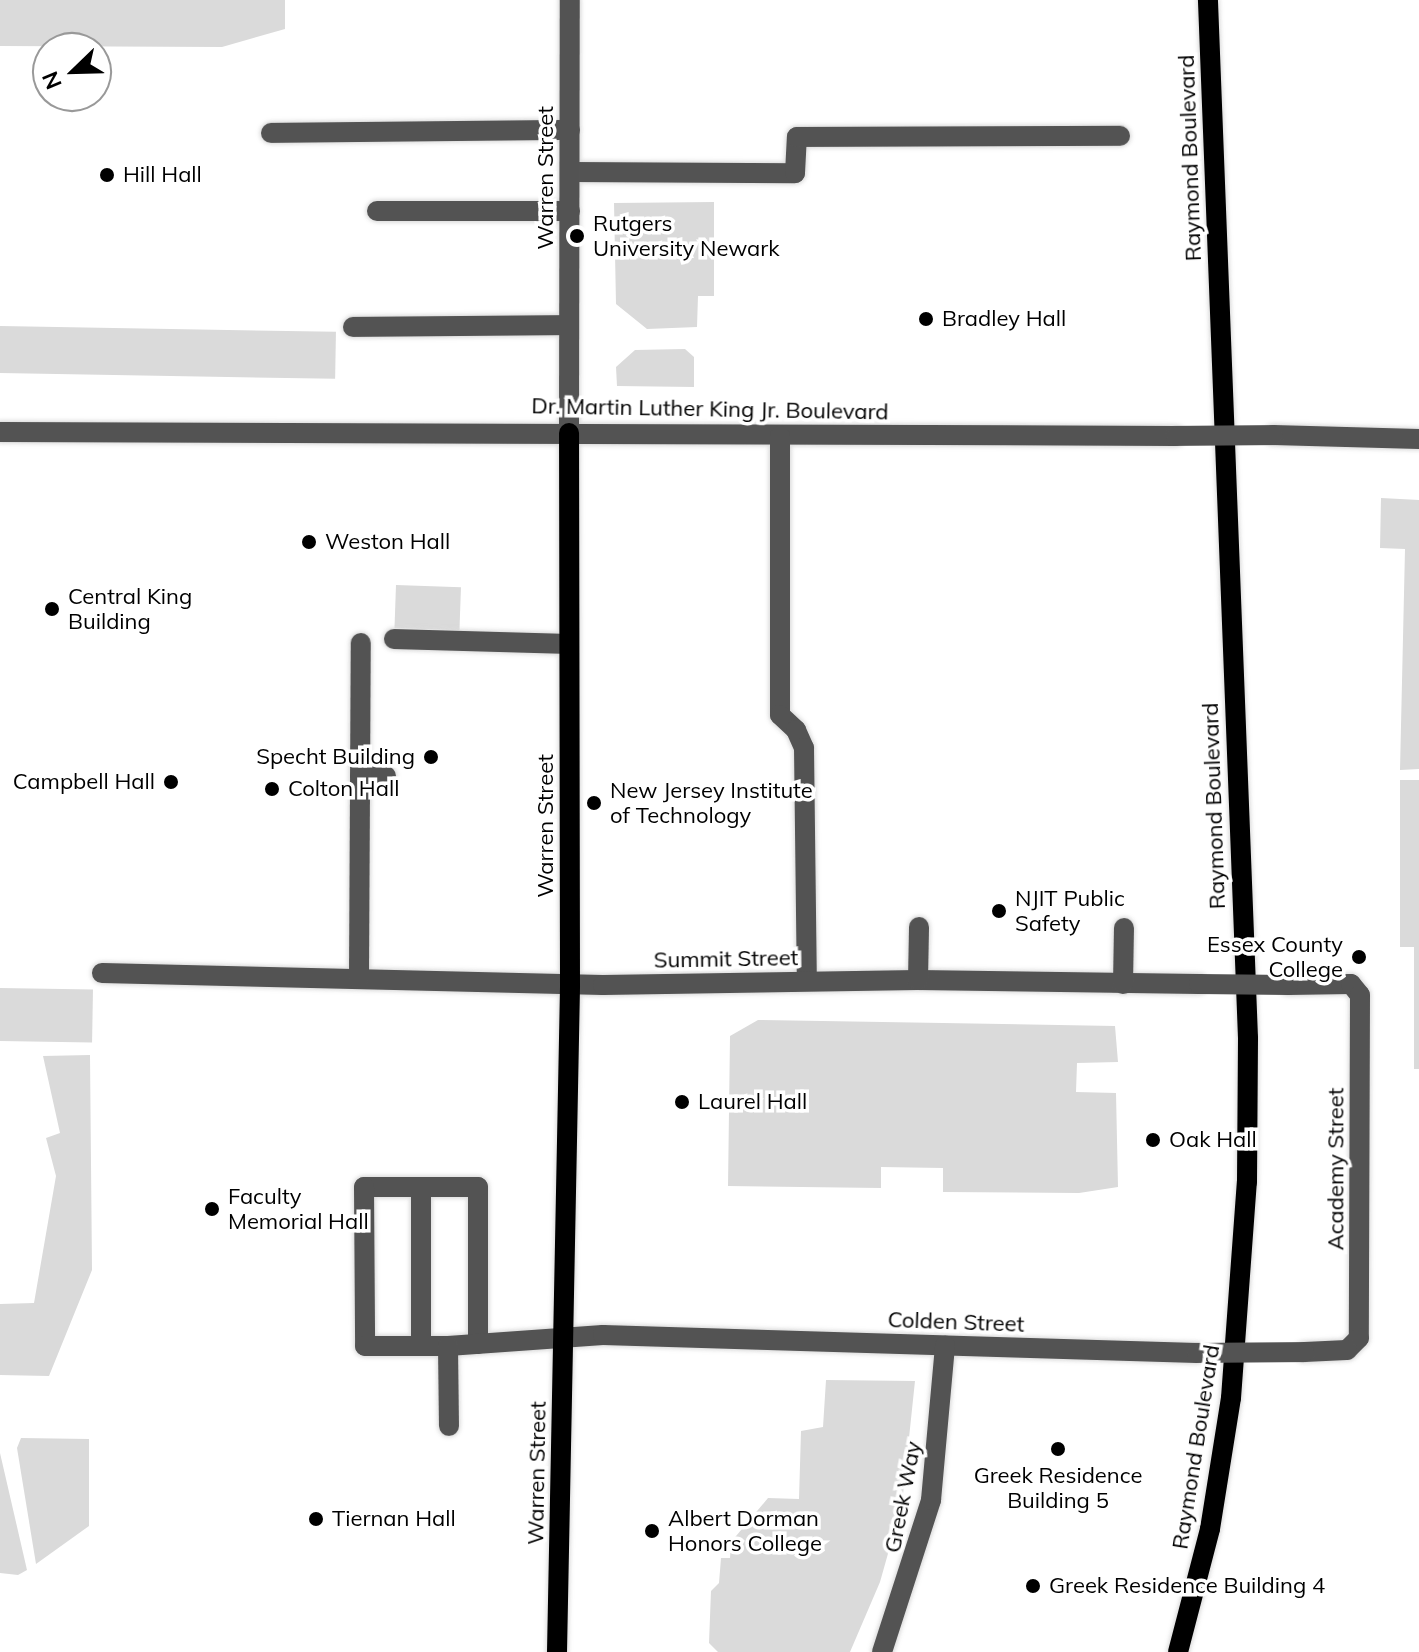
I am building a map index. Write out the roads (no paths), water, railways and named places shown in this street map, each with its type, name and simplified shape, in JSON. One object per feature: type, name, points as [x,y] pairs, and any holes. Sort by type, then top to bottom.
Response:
[{"type":"main road","name":"Raymond Boulevard","points":[[1178,1652],[1210,1529],[1231,1398],[1247,1182],[1248,1038],[1208,0]]},
{"type":"main road","name":"Warren Street","points":[[557,1652],[570,985],[569,433]]},
{"type":"street","name":"Warren Street","points":[[569,433],[570,0]]},
{"type":"street","points":[[271,133],[570,130]]},
{"type":"street","points":[[570,172],[795,173],[797,137],[1120,136]]},
{"type":"street","points":[[377,211],[570,211]]},
{"type":"street","points":[[353,327],[568,325]]},
{"type":"street","name":"Dr. Martin Luther King Jr. Boulevard","points":[[0,432],[1273,435],[1419,439]]},
{"type":"street","points":[[780,436],[780,715],[796,730],[804,748],[807,981]]},
{"type":"street","points":[[394,639],[569,644]]},
{"type":"street","points":[[359,979],[361,643]]},
{"type":"street","points":[[360,776],[386,776]]},
{"type":"street","points":[[918,980],[919,927]]},
{"type":"street","points":[[1123,984],[1124,928]]},
{"type":"street","name":"Summit Street","points":[[102,973],[570,985],[918,980],[1351,984]]},
{"type":"street","name":"Academy Street","points":[[1347,1350],[1359,1338],[1361,1284],[1360,995],[1351,984]]},
{"type":"street","name":"Colden Street","points":[[421,1187],[364,1187],[365,1346],[448,1346],[603,1335],[1197,1353],[1347,1350]]},
{"type":"street","points":[[421,1345],[421,1187],[478,1187],[478,1344]]},
{"type":"street","points":[[448,1346],[449,1426]]},
{"type":"street","name":"Greek Way","points":[[882,1652],[931,1500],[945,1346]]},
{"type":"place","name":"Hill Hall","points":[[107,175]]},
{"type":"place","name":"Rutgers University Newark","points":[[577,236]]},
{"type":"place","name":"Bradley Hall","points":[[926,319]]},
{"type":"place","name":"Weston Hall","points":[[309,542]]},
{"type":"place","name":"Central King Building","points":[[52,609]]},
{"type":"place","name":"Specht Building","points":[[431,757]]},
{"type":"place","name":"Campbell Hall","points":[[171,782]]},
{"type":"place","name":"Colton Hall","points":[[272,789]]},
{"type":"place","name":"New Jersey Institute of Technology","points":[[594,803]]},
{"type":"place","name":"NJIT Public Safety","points":[[999,911]]},
{"type":"place","name":"Essex County College","points":[[1359,957]]},
{"type":"place","name":"Laurel Hall","points":[[682,1102]]},
{"type":"place","name":"Oak Hall","points":[[1153,1140]]},
{"type":"place","name":"Faculty Memorial Hall","points":[[212,1209]]},
{"type":"place","name":"Greek Residence Building 5","points":[[1058,1449]]},
{"type":"place","name":"Tiernan Hall","points":[[316,1519]]},
{"type":"place","name":"Albert Dorman Honors College","points":[[652,1531]]},
{"type":"place","name":"Greek Residence Building 4","points":[[1033,1586]]}]
